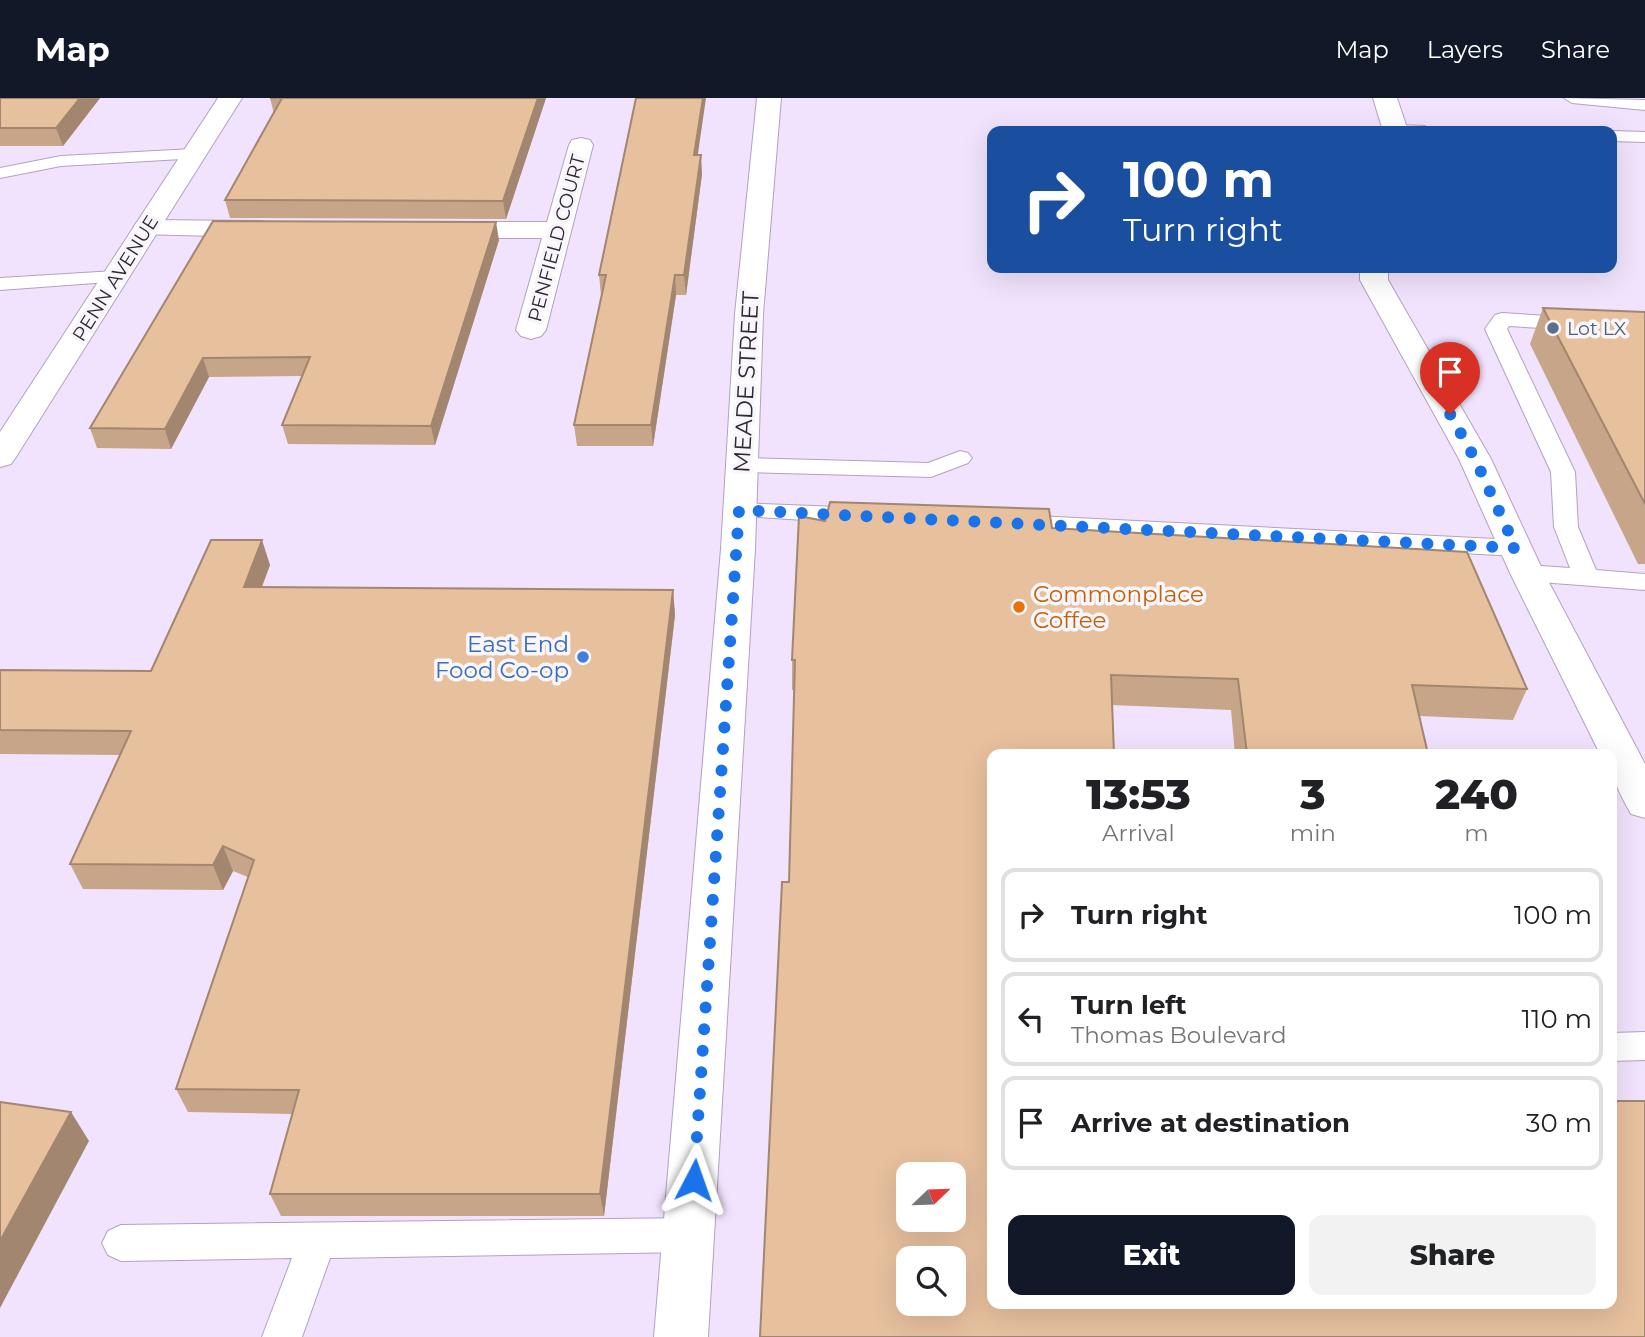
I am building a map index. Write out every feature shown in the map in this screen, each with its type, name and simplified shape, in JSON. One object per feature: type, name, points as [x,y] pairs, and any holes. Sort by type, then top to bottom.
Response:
[{"type":"main road","name":"PENN AVENUE","points":[[0,457],[230,98]]},
{"type":"main road","name":"MEADE STREET","points":[[681,1337],[739,510],[749,314],[769,98]]},
{"type":"main road","points":[[1385,98],[1394,126]]},
{"type":"main road","name":"PENFIELD COURT","points":[[531,330],[581,145]]},
{"type":"main road","points":[[146,228],[285,229]]},
{"type":"main road","points":[[422,230],[559,230]]},
{"type":"main road","points":[[1374,273],[1374,280],[1475,459],[1522,560],[1645,803]]},
{"type":"lane","points":[[1572,98],[1645,105]]},
{"type":"lane","points":[[1617,136],[1645,137]]},
{"type":"lane","points":[[0,173],[61,161],[193,154]]},
{"type":"lane","points":[[0,284],[115,277]]},
{"type":"lane","points":[[1587,578],[1566,527],[1563,472],[1496,329],[1502,320],[1645,328]]},
{"type":"lane","points":[[741,465],[932,470],[960,458]]},
{"type":"lane","points":[[739,510],[894,517]]},
{"type":"lane","points":[[992,522],[1522,560],[1587,578],[1645,582]]},
{"type":"lane","points":[[1617,1047],[1645,1046]]},
{"type":"lane","points":[[121,1243],[690,1235]]},
{"type":"lane","points":[[282,1337],[318,1239]]},
{"type":"building","points":[[0,98],[80,98],[56,128],[0,128]]},
{"type":"building","points":[[282,98],[538,98],[503,201],[225,200]]},
{"type":"building","points":[[636,98],[703,98],[694,155],[701,155],[684,275],[675,275],[651,425],[574,425],[606,275],[599,275]]},
{"type":"building","points":[[213,221],[496,222],[431,426],[282,425],[310,357],[203,358],[165,429],[90,428]]},
{"type":"building","points":[[1543,308],[1645,312],[1645,504]]},
{"type":"building","points":[[830,502],[1049,509],[1052,528],[1467,552],[1527,689],[1412,685],[1427,749],[1246,749],[1238,679],[1111,675],[1114,749],[987,749],[987,1309],[1617,1309],[1617,1101],[1645,1101],[1645,1337],[760,1337],[782,882],[789,882],[795,660],[792,660],[799,516],[825,521]]},
{"type":"building","points":[[211,540],[262,540],[244,587],[673,590],[600,1194],[270,1194],[299,1090],[176,1089],[254,860],[223,846],[213,865],[70,864],[131,731],[0,730],[0,670],[151,671]]},
{"type":"building","points":[[0,1102],[71,1112],[0,1241]]},
{"type":"place","name":"Lot LX","points":[[1553,328]]},
{"type":"place","name":"Commonplace Coffee","points":[[1019,607]]},
{"type":"place","name":"East End Food Co-op","points":[[583,657]]},
{"type":"route","points":[[694,1180],[739,510],[1516,548],[1475,459],[1450,414]]}]
